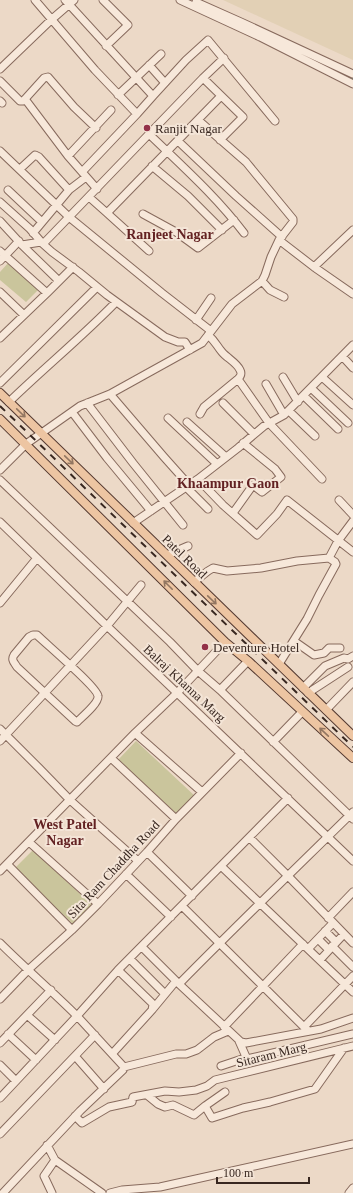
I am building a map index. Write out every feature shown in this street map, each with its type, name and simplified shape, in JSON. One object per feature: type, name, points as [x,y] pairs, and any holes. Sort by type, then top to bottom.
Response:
[{"type":"main road","name":"Patel Road","points":[[0,393],[353,735]]},
{"type":"main road","points":[[0,419],[225,642],[248,661],[353,758]]},
{"type":"street","points":[[35,0],[118,95],[137,114]]},
{"type":"street","points":[[103,0],[128,25],[106,46]]},
{"type":"street","points":[[180,0],[260,37],[353,84]]},
{"type":"street","points":[[190,0],[353,74]]},
{"type":"street","points":[[0,69],[69,2],[106,46],[153,96]]},
{"type":"street","points":[[33,232],[153,96],[186,60],[208,40],[275,121]]},
{"type":"street","points":[[118,95],[161,54]]},
{"type":"street","points":[[47,293],[2,256],[20,243],[42,243],[89,197],[224,58]]},
{"type":"street","points":[[149,65],[165,83]]},
{"type":"street","points":[[0,81],[20,101],[23,101],[44,78],[48,78],[74,107],[96,128]]},
{"type":"street","points":[[203,78],[243,117],[220,140]]},
{"type":"street","points":[[107,213],[221,96]]},
{"type":"street","points":[[25,99],[68,156],[96,189]]},
{"type":"street","points":[[68,156],[96,128],[111,110]]},
{"type":"street","points":[[0,470],[26,444],[72,412],[87,403],[110,394],[202,343],[232,304],[262,281],[280,238],[293,221],[246,162],[198,120]]},
{"type":"street","points":[[149,134],[208,190],[244,233]]},
{"type":"street","points":[[178,141],[280,238],[314,267],[353,294]]},
{"type":"street","points":[[0,150],[69,217],[196,320],[210,333],[222,352],[240,370],[240,376],[238,379],[204,407],[200,414]]},
{"type":"street","points":[[20,169],[35,155],[39,157],[69,190]]},
{"type":"street","points":[[152,166],[188,196],[222,230]]},
{"type":"street","points":[[8,190],[42,222]]},
{"type":"street","points":[[89,197],[149,251]]},
{"type":"street","points":[[0,202],[33,232],[42,243],[116,302],[165,337],[178,342],[185,342],[190,350]]},
{"type":"street","points":[[144,214],[176,232],[198,248],[234,220]]},
{"type":"street","points":[[0,221],[59,281]]},
{"type":"street","points":[[314,267],[353,230]]},
{"type":"street","points":[[2,333],[24,315],[73,268]]},
{"type":"street","points":[[262,281],[270,290],[284,297]]},
{"type":"street","points":[[0,383],[97,287]]},
{"type":"street","points":[[0,292],[24,315]]},
{"type":"street","points":[[196,320],[211,298]]},
{"type":"street","points":[[9,402],[116,302]]},
{"type":"street","points":[[133,523],[188,486],[254,434],[287,413],[353,345]]},
{"type":"street","points":[[342,356],[353,368]]},
{"type":"street","points":[[283,377],[298,402]]},
{"type":"street","points":[[322,377],[353,405]]},
{"type":"street","points":[[238,379],[270,423],[322,479]]},
{"type":"street","points":[[266,384],[287,413],[315,436]]},
{"type":"street","points":[[311,388],[348,424]]},
{"type":"street","points":[[110,394],[208,509]]},
{"type":"street","points":[[304,396],[338,429]]},
{"type":"street","points":[[87,403],[183,525]]},
{"type":"street","points":[[223,403],[254,434]]},
{"type":"street","points":[[72,412],[107,458],[151,510]]},
{"type":"street","points":[[168,418],[217,464]]},
{"type":"street","points":[[187,422],[226,457]]},
{"type":"street","points":[[233,514],[253,485],[262,492],[281,477],[274,469],[243,443]]},
{"type":"street","points":[[198,478],[211,493],[257,535],[277,514],[287,500],[353,552]]},
{"type":"street","points":[[0,480],[170,642],[198,671],[220,690],[352,816],[328,837],[259,903],[219,944],[165,994],[112,1054]]},
{"type":"street","points":[[339,500],[353,515]]},
{"type":"street","points":[[329,558],[338,541],[353,521]]},
{"type":"street","name":"Balraj Khanna Marg","points":[[0,522],[106,626],[353,861]]},
{"type":"street","points":[[167,556],[188,546]]},
{"type":"street","points":[[0,603],[37,558]]},
{"type":"street","points":[[194,582],[208,570],[213,568],[228,571],[261,568],[297,561],[329,558],[336,562],[307,619],[279,664]]},
{"type":"street","points":[[0,741],[70,666],[141,585]]},
{"type":"street","points":[[33,635],[37,635],[94,689],[98,694],[98,698],[95,704],[76,722],[45,693],[17,667],[12,658],[29,637],[33,635]]},
{"type":"street","points":[[294,641],[314,655],[324,653],[329,648],[340,648]]},
{"type":"street","points":[[0,871],[135,733],[177,693],[225,642]]},
{"type":"street","points":[[306,690],[326,666],[344,658],[348,659],[353,656]]},
{"type":"street","points":[[220,690],[248,661]]},
{"type":"street","points":[[306,690],[348,667]]},
{"type":"street","points":[[326,710],[353,682]]},
{"type":"street","points":[[273,742],[302,712]]},
{"type":"street","points":[[0,730],[70,800],[138,861]]},
{"type":"street","points":[[135,733],[202,792]]},
{"type":"street","name":"Sita Ram Chaddha Road","points":[[0,999],[28,970],[98,904],[176,819],[240,753]]},
{"type":"street","points":[[111,758],[176,819]]},
{"type":"street","points":[[0,1098],[118,970],[288,798]]},
{"type":"street","points":[[250,838],[353,943]]},
{"type":"street","points":[[29,842],[98,904]]},
{"type":"street","points":[[147,852],[192,896]]},
{"type":"street","points":[[7,864],[72,930]]},
{"type":"street","points":[[221,866],[353,992]]},
{"type":"street","points":[[126,874],[171,917]]},
{"type":"street","points":[[2,1193],[75,1116],[123,1070],[124,1067],[176,1054],[186,1054],[197,1050],[226,1029],[263,986],[306,947],[318,939],[353,892]]},
{"type":"street","points":[[182,906],[306,1029]]},
{"type":"street","points":[[325,931],[332,946]]},
{"type":"street","points":[[320,960],[344,934]]},
{"type":"street","points":[[318,939],[332,946],[353,967]]},
{"type":"street","points":[[0,943],[51,990],[124,1067]]},
{"type":"street","points":[[142,947],[177,983],[239,1041],[247,1059]]},
{"type":"street","points":[[130,959],[165,994]]},
{"type":"street","points":[[118,970],[152,1002],[152,1010]]},
{"type":"street","points":[[306,1029],[353,976]]},
{"type":"street","points":[[0,1043],[51,990]]},
{"type":"street","points":[[27,1015],[55,1040]]},
{"type":"street","points":[[239,1041],[246,1043],[306,1029],[320,1029],[353,1018]]},
{"type":"street","points":[[8,1034],[36,1060]]},
{"type":"street","points":[[221,1066],[242,1059],[353,1034]]},
{"type":"street","points":[[0,1134],[95,1035]]},
{"type":"street","name":"Sitaram Marg","points":[[147,1094],[165,1091],[178,1092],[196,1090],[215,1080],[353,1046]]},
{"type":"street","points":[[206,1106],[212,1118],[243,1108],[315,1089],[344,1048]]},
{"type":"street","points":[[75,1056],[104,1089]]},
{"type":"street","points":[[0,1065],[16,1081]]},
{"type":"street","points":[[75,1116],[82,1123],[109,1107],[132,1102],[133,1097],[147,1094],[158,1104],[165,1107],[172,1105],[194,1115],[225,1092]]},
{"type":"street","points":[[110,1193],[122,1190],[160,1187],[353,1144]]},
{"type":"street","points":[[48,1145],[55,1160],[102,1193]]},
{"type":"street","points":[[52,1193],[44,1176],[55,1160]]},
{"type":"street","points":[[349,1193],[353,1188]]},
{"type":"shaded area","points":[[223,0],[353,0],[353,60]]},
{"type":"shaded area","points":[[9,262],[39,289],[26,302],[0,280],[0,272]]},
{"type":"shaded area","points":[[136,741],[196,797],[179,816],[118,760]]},
{"type":"shaded area","points":[[33,850],[92,905],[74,925],[14,869]]},
{"type":"waterway","points":[[322,65],[353,79]]},
{"type":"railway","points":[[0,406],[353,747]]},
{"type":"place","name":"Ranjit Nagar","points":[[147,128]]},
{"type":"place","name":"Deventure Hotel","points":[[205,647]]},
{"type":"district","name":"Ranjeet Nagar","points":[[170,234]]},
{"type":"district","name":"Khaampur Gaon","points":[[228,483]]},
{"type":"district","name":"West Patel Nagar","points":[[65,832]]}]
